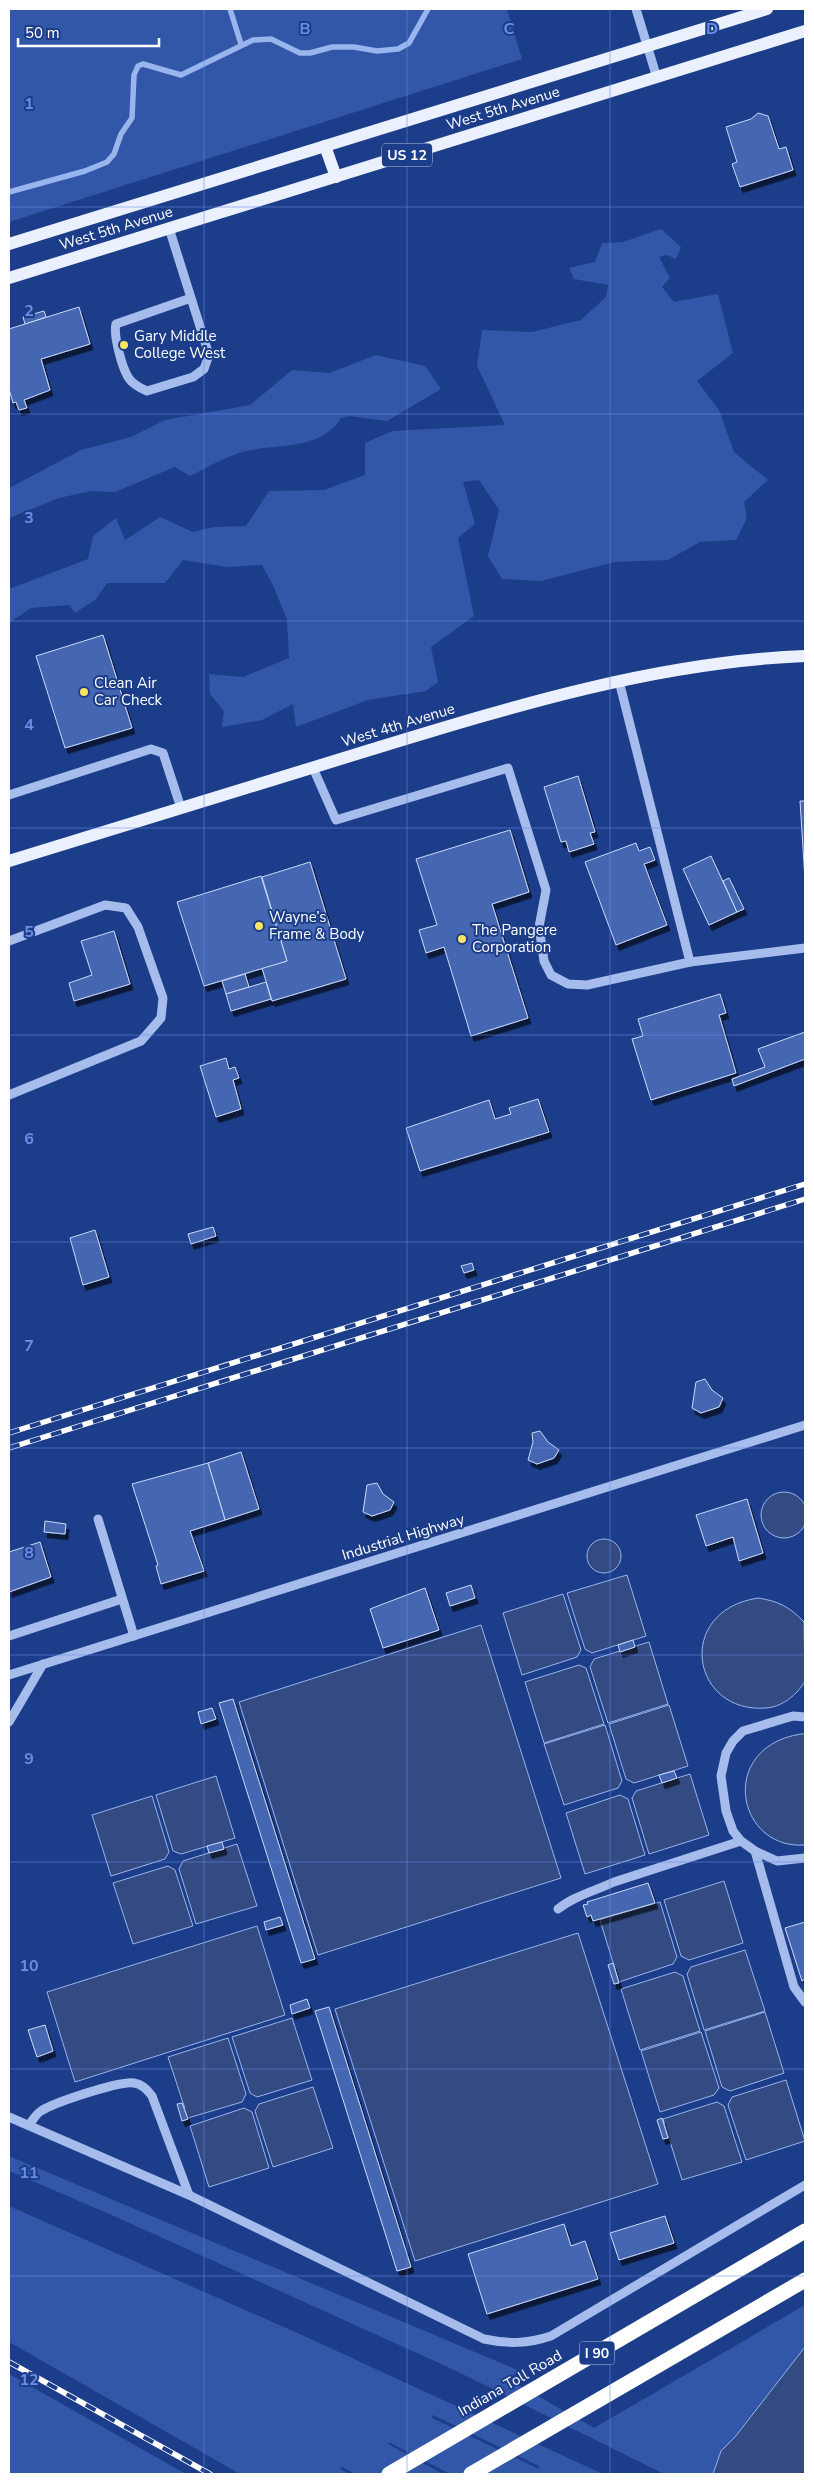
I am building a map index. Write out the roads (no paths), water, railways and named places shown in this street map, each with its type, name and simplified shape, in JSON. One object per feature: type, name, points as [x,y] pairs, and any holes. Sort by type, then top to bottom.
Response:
[{"type":"highway","name":"Indiana Toll Road","points":[[388,2474],[805,2231]]},
{"type":"highway","points":[[472,2474],[805,2280]]},
{"type":"main road","name":"West 5th Avenue","points":[[9,244],[767,9]]},
{"type":"main road","name":"West 5th Avenue","points":[[9,278],[805,31]]},
{"type":"main road","points":[[325,146],[336,177]]},
{"type":"main road","name":"West 4th Avenue","points":[[9,861],[469,720],[589,687],[682,669],[805,656]]},
{"type":"street","points":[[636,9],[657,78]]},
{"type":"street","points":[[169,228],[210,355],[204,369],[193,377],[147,391],[137,386],[128,378],[114,332],[116,324],[191,298]]},
{"type":"street","points":[[619,681],[690,962]]},
{"type":"street","points":[[9,795],[151,749],[163,753],[181,808]]},
{"type":"street","points":[[313,768],[336,820],[508,768],[546,890],[539,928],[544,961],[551,975],[568,984],[587,985],[690,962],[805,948]]},
{"type":"street","points":[[9,941],[105,905],[126,908],[138,927],[163,998],[161,1018],[141,1041],[9,1095]]},
{"type":"street","name":"Industrial Highway","points":[[9,1675],[805,1426]]},
{"type":"street","points":[[98,1519],[134,1636]]},
{"type":"street","points":[[9,1636],[122,1600]]},
{"type":"street","points":[[9,1722],[42,1664]]},
{"type":"street","points":[[805,1717],[793,1716],[743,1731],[733,1741],[726,1753],[721,1776],[721,1788],[733,1831],[741,1841],[755,1851],[777,1861],[805,1858]]},
{"type":"street","points":[[558,1909],[570,1900],[594,1892],[614,1882],[741,1841]]},
{"type":"street","points":[[755,1851],[794,1987],[805,2002]]},
{"type":"street","points":[[29,2125],[35,2116],[48,2107],[118,2084],[135,2083],[142,2085],[152,2096],[189,2195]]},
{"type":"street","points":[[9,2117],[189,2195],[484,2339],[505,2344],[529,2343],[551,2336],[805,2185]]},
{"type":"waterway","points":[[230,9],[241,44]]},
{"type":"waterway","points":[[9,192],[85,171],[107,162],[114,154],[121,134],[132,118],[134,75],[138,66],[143,64],[181,75],[253,40],[271,39],[300,53],[310,53],[332,47],[354,47],[377,51],[398,49],[409,43],[428,9]]},
{"type":"railway","points":[[9,1433],[805,1184]]},
{"type":"railway","points":[[9,1448],[805,1199]]},
{"type":"railway","points":[[9,2362],[210,2474]]},
{"type":"place","name":"Gary Middle College West","points":[[124,345]]},
{"type":"place","name":"Clean Air Car Check","points":[[84,692]]},
{"type":"place","name":"Wayne’s Frame & Body","points":[[259,926]]},
{"type":"place","name":"The Pangere Corporation","points":[[462,939]]}]
